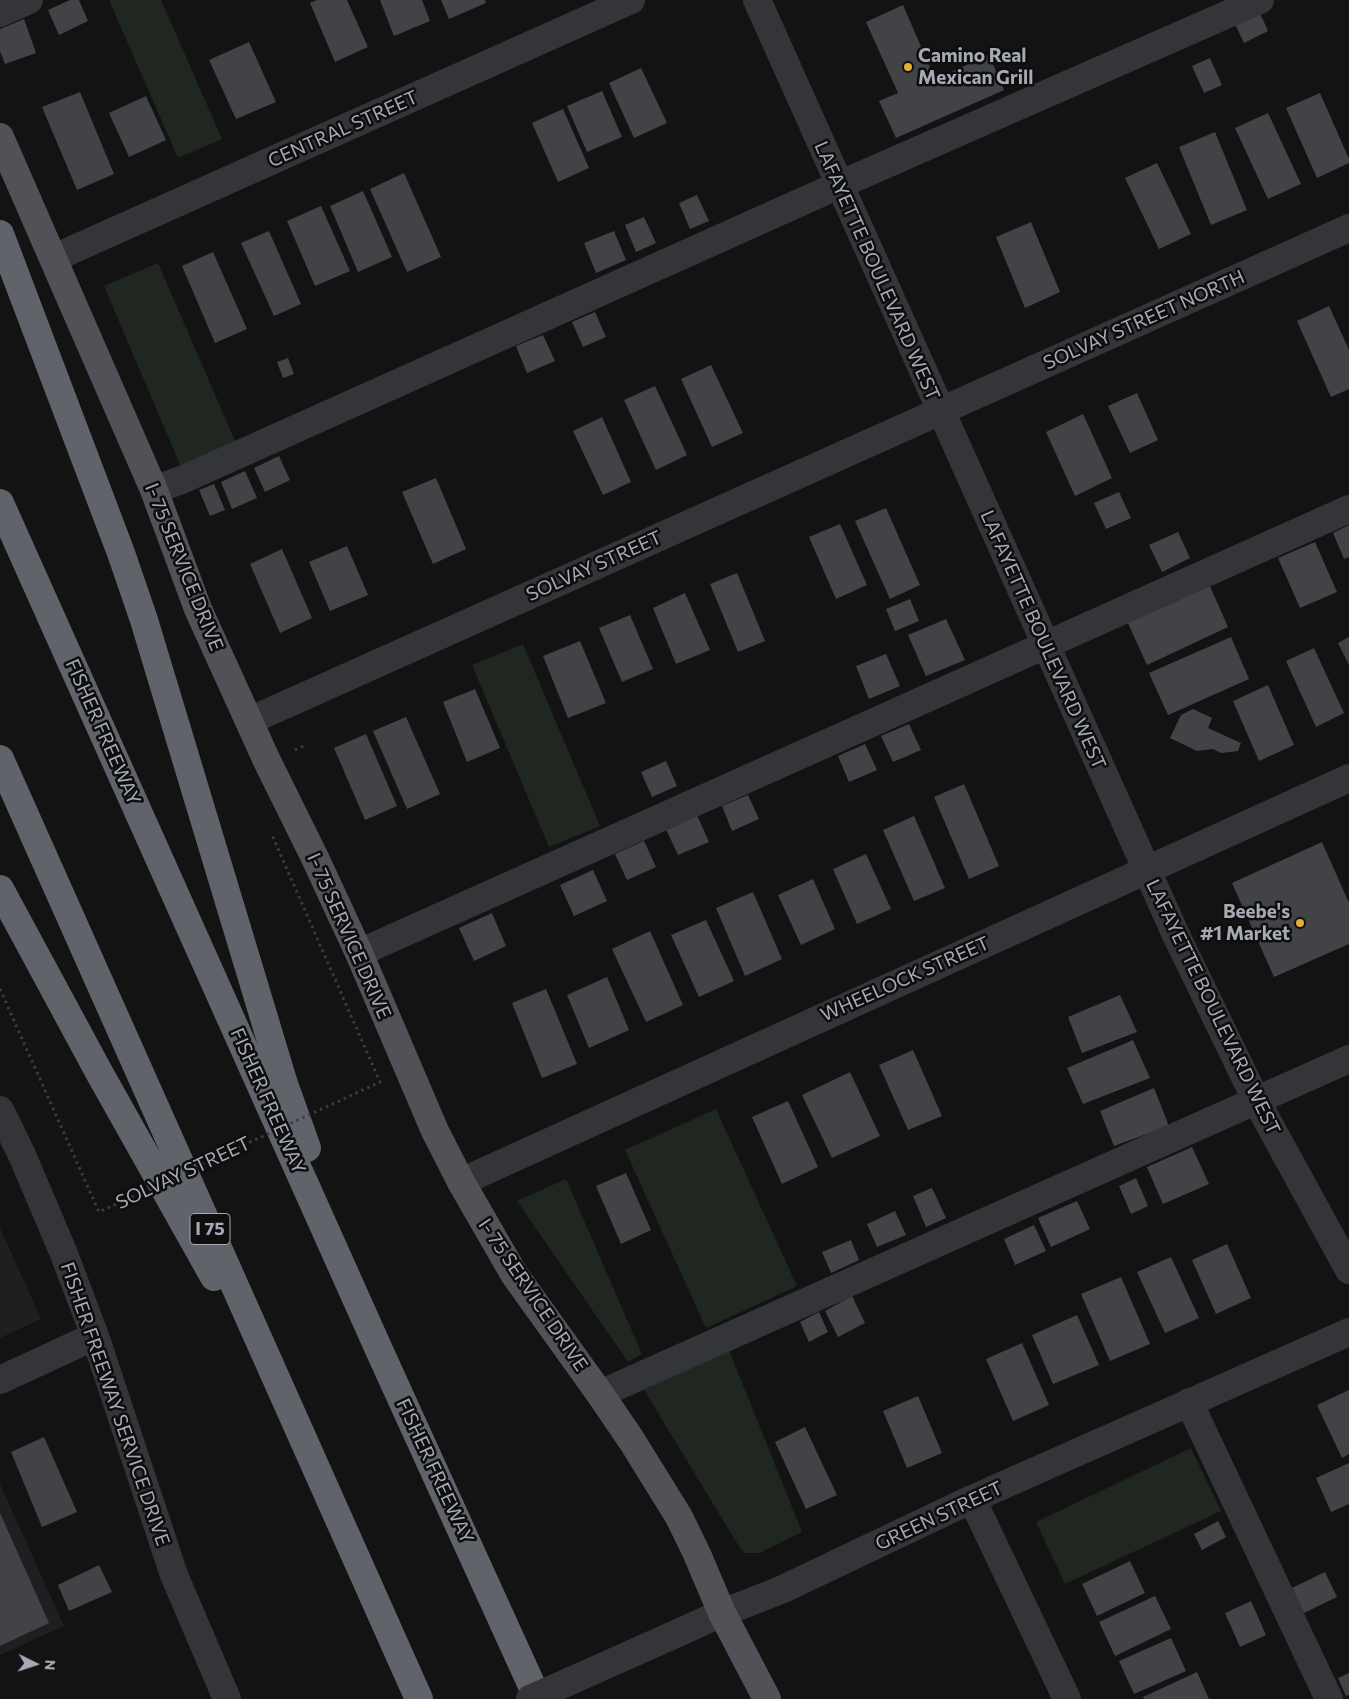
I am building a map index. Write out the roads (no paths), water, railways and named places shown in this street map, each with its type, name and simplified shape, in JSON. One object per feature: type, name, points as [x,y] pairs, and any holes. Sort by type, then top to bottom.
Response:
[{"type":"highway","points":[[0,234],[141,612],[284,1084],[380,1352]]},
{"type":"highway","name":"FISHER FREEWAY","points":[[0,503],[380,1352],[538,1699]]},
{"type":"highway","name":"I 75","points":[[0,760],[419,1699]]},
{"type":"highway","points":[[0,889],[105,1082],[302,1434]]},
{"type":"main road","name":"I- 75 SERVICE DRIVE","points":[[0,137],[154,490],[198,608],[249,721],[360,953],[419,1096],[461,1182],[514,1274],[632,1441],[679,1517],[722,1613],[767,1699]]},
{"type":"street","points":[[0,13],[29,0]]},
{"type":"street","name":"CENTRAL STREET","points":[[54,258],[631,0]]},
{"type":"street","name":"LAFAYETTE BOULEVARD WEST","points":[[757,0],[1176,935],[1256,1100],[1349,1270]]},
{"type":"street","points":[[154,490],[184,479],[839,185],[1260,0]]},
{"type":"street","name":"SOLVAY STREET NORTH","points":[[940,412],[1349,228]]},
{"type":"street","name":"SOLVAY STREET","points":[[249,721],[940,412]]},
{"type":"street","points":[[360,953],[1349,509]]},
{"type":"street","name":"WHEELOCK STREET","points":[[461,1182],[1349,778]]},
{"type":"street","points":[[600,1394],[1349,1059]]},
{"type":"street","name":"FISHER FREEWAY SERVICE DRIVE","points":[[0,1110],[44,1205],[94,1336],[174,1575],[227,1699]]},
{"type":"street","name":"GREEN STREET","points":[[530,1699],[722,1613],[781,1590],[972,1499],[1349,1332]]},
{"type":"street","points":[[0,1380],[94,1336]]},
{"type":"street","points":[[1189,1402],[1329,1699]]},
{"type":"street","points":[[972,1499],[1067,1699]]},
{"type":"place","name":"Camino Real Mexican Grill","points":[[908,67]]},
{"type":"place","name":"Beebe's #1 Market","points":[[1300,923]]}]
